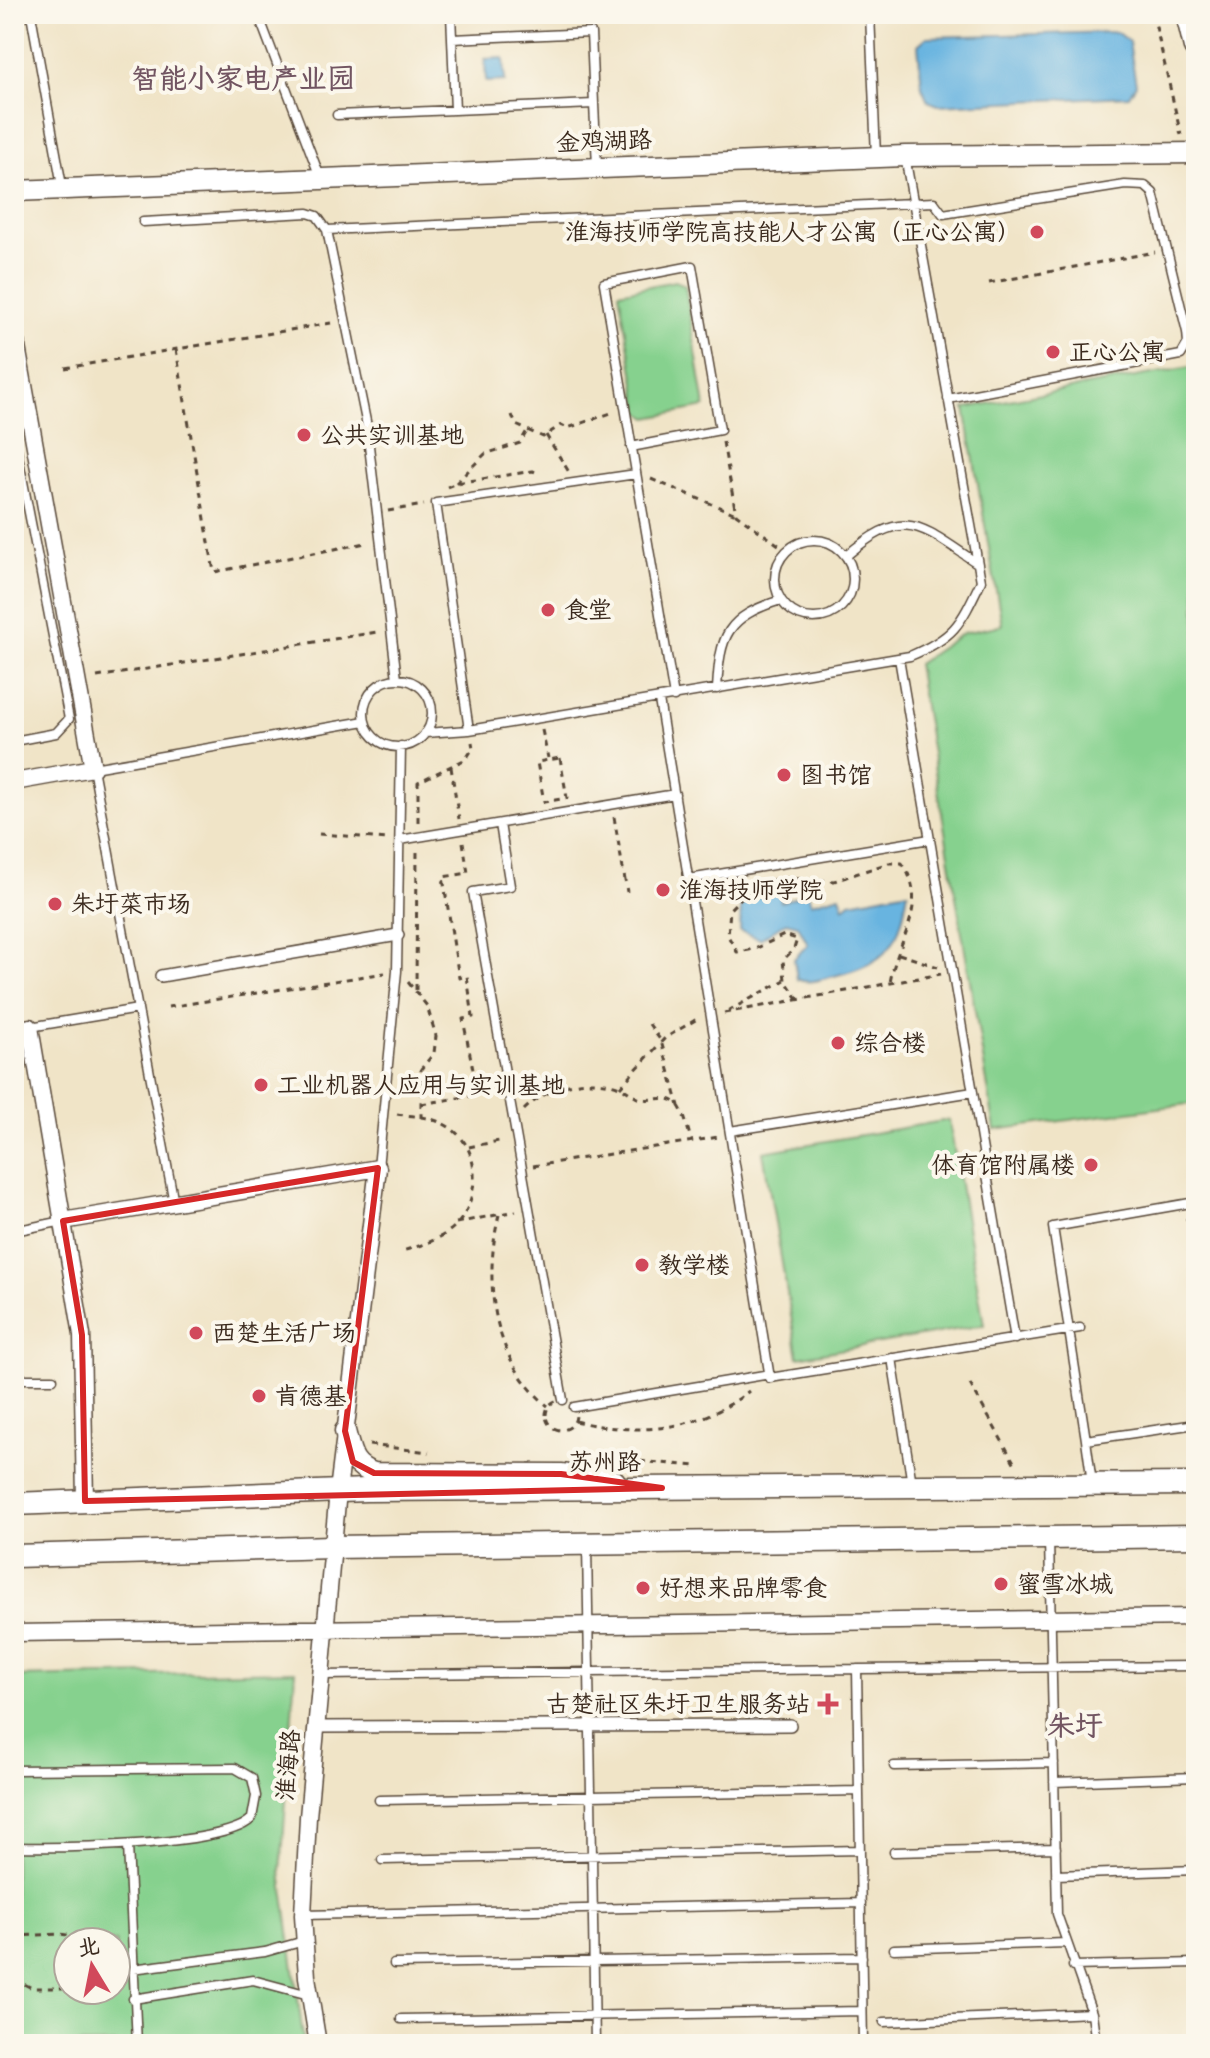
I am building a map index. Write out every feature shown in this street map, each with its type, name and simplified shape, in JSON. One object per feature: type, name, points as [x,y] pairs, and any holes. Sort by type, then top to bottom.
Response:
[{"type":"main road","points":[[1188,14],[1196,47]]},
{"type":"main road","name":"苏州路","points":[[14,1504],[338,1491],[1196,1484]]},
{"type":"main road","points":[[14,1556],[332,1547],[1196,1536]]},
{"type":"street","name":"金鸡湖路","points":[[14,191],[905,156],[1191,153]]},
{"type":"street","points":[[14,330],[93,768],[14,782]]},
{"type":"street","points":[[161,976],[398,935]]},
{"type":"street","points":[[22,1028],[63,1221],[82,1335],[85,1501]]},
{"type":"street","points":[[63,1221],[378,1168]]},
{"type":"street","name":"淮海路","points":[[318,2044],[303,1915],[332,1547],[378,1168]]},
{"type":"street","points":[[345,1431],[353,1462],[361,1469],[374,1473],[561,1474],[662,1488]]},
{"type":"street","points":[[14,1633],[1196,1617]]},
{"type":"street","points":[[316,1727],[790,1725]]},
{"type":"lane","points":[[31,14],[63,189]]},
{"type":"lane","points":[[258,14],[320,178]]},
{"type":"lane","points":[[451,14],[455,110]]},
{"type":"lane","points":[[870,14],[876,157]]},
{"type":"lane","points":[[452,39],[591,33],[597,168]]},
{"type":"lane","points":[[337,115],[594,104]]},
{"type":"lane","points":[[425,733],[540,719],[899,658],[941,643],[962,620],[981,581],[905,156]]},
{"type":"lane","points":[[327,230],[539,217],[934,202],[943,214],[1125,185],[1145,186],[1158,201],[1188,343],[1181,355],[948,399]]},
{"type":"lane","points":[[143,222],[308,213],[317,216],[327,230],[347,320],[380,512],[397,679]]},
{"type":"lane","points":[[631,447],[720,430],[692,266],[604,283],[631,447],[674,697]]},
{"type":"lane","points":[[14,398],[18,418],[14,435],[69,719],[56,733],[14,741]]},
{"type":"lane","points":[[469,730],[436,503],[636,474]]},
{"type":"lane","points":[[846,556],[872,534],[900,524],[937,537],[977,563]]},
{"type":"lane","points":[[811,540],[837,546],[846,556],[854,579],[852,592],[836,611],[812,618],[800,616],[781,600],[775,574],[787,551],[811,540]]},
{"type":"lane","points":[[717,689],[719,649],[726,634],[752,609],[781,600]]},
{"type":"lane","points":[[899,658],[1015,1339]]},
{"type":"lane","points":[[397,679],[417,685],[430,702],[432,713],[425,733],[419,740],[401,746],[382,743],[365,721],[364,711],[371,693],[387,681],[397,679]]},
{"type":"lane","points":[[659,700],[770,1378],[1075,1329]]},
{"type":"lane","points":[[174,1203],[93,768],[365,721]]},
{"type":"lane","points":[[378,1168],[397,971],[401,746]]},
{"type":"lane","points":[[400,840],[675,794]]},
{"type":"lane","points":[[500,824],[510,886],[473,892],[563,1400]]},
{"type":"lane","points":[[689,879],[930,839]]},
{"type":"lane","points":[[22,1028],[138,1009]]},
{"type":"lane","points":[[730,1133],[973,1092]]},
{"type":"lane","points":[[1092,1484],[1075,1329],[1053,1227],[1196,1202]]},
{"type":"lane","points":[[14,1231],[63,1221]]},
{"type":"lane","points":[[892,1358],[912,1486]]},
{"type":"lane","points":[[574,1407],[770,1374]]},
{"type":"lane","points":[[14,1379],[53,1379]]},
{"type":"lane","points":[[1086,1440],[1196,1424]]},
{"type":"lane","points":[[1049,1538],[1057,1914],[1092,2013],[1096,2044]]},
{"type":"lane","points":[[587,1544],[595,2044]]},
{"type":"lane","points":[[321,1675],[1196,1666]]},
{"type":"lane","points":[[857,1669],[863,2044]]},
{"type":"lane","points":[[894,1766],[1054,1763]]},
{"type":"lane","points":[[14,1770],[220,1766],[245,1771],[252,1778],[255,1808],[246,1825],[128,1845],[14,1847]]},
{"type":"lane","points":[[1054,1782],[1196,1777]]},
{"type":"lane","points":[[379,1800],[859,1791]]},
{"type":"lane","points":[[128,1845],[131,1926]]},
{"type":"lane","points":[[894,1852],[1056,1848]]},
{"type":"lane","points":[[382,1860],[860,1850]]},
{"type":"lane","points":[[1056,1875],[1196,1870]]},
{"type":"lane","points":[[303,1915],[861,1903]]},
{"type":"lane","points":[[137,2044],[132,1969],[265,1952],[305,1941]]},
{"type":"lane","points":[[894,1949],[1066,1943]]},
{"type":"lane","points":[[394,1964],[862,1957]]},
{"type":"lane","points":[[1073,1966],[1196,1963]]},
{"type":"lane","points":[[133,1999],[253,1980],[310,1995]]},
{"type":"lane","points":[[401,2019],[862,2011]]},
{"type":"lane","points":[[884,2022],[1092,2013]]},
{"type":"lane","points":[[1109,2044],[1196,2043]]},
{"type":"path","points":[[1153,14],[1191,153],[1196,197]]},
{"type":"path","points":[[989,283],[1168,249]]},
{"type":"path","points":[[65,368],[347,320]]},
{"type":"path","points":[[176,349],[214,572],[383,540]]},
{"type":"path","points":[[546,435],[561,425],[568,428],[625,410]]},
{"type":"path","points":[[512,415],[516,425],[546,435],[567,465],[570,479]]},
{"type":"path","points":[[720,430],[736,514]]},
{"type":"path","points":[[456,483],[485,454],[506,450],[520,443],[527,431]]},
{"type":"path","points":[[636,474],[736,514],[787,551]]},
{"type":"path","points":[[380,512],[436,503]]},
{"type":"path","points":[[97,677],[392,630]]},
{"type":"path","points":[[540,719],[548,759]]},
{"type":"path","points":[[560,758],[567,798],[544,802],[537,762],[548,759],[560,758]]},
{"type":"path","points":[[451,767],[468,873],[443,877],[459,978],[467,976],[473,1017],[463,1019],[478,1095]]},
{"type":"path","points":[[612,805],[627,892]]},
{"type":"path","points":[[319,834],[400,840]]},
{"type":"path","points":[[799,1000],[785,980],[783,960],[794,949],[797,939],[784,935],[755,949],[737,952],[728,936],[730,909],[746,893],[779,878],[834,881],[889,863],[902,863],[915,882],[916,900],[890,983]]},
{"type":"path","points":[[898,953],[953,972]]},
{"type":"path","points":[[168,1007],[397,971],[419,992],[433,1019],[434,1053],[421,1069],[421,1118]]},
{"type":"path","points":[[620,1087],[661,1041],[687,1022],[711,1015],[953,972]]},
{"type":"path","points":[[726,1013],[785,980]]},
{"type":"path","points":[[649,1024],[661,1041],[692,1142]]},
{"type":"path","points":[[513,1121],[537,1097],[563,1086],[589,1082],[620,1087],[640,1099],[669,1099],[679,1106]]},
{"type":"path","points":[[421,1104],[508,1090]]},
{"type":"path","points":[[385,1112],[436,1120],[463,1138],[476,1170],[465,1214],[432,1243],[402,1251]]},
{"type":"path","points":[[522,1168],[692,1142],[730,1133]]},
{"type":"path","points":[[469,1147],[516,1138]]},
{"type":"path","points":[[456,1223],[529,1209]]},
{"type":"path","points":[[499,1215],[492,1244],[494,1316],[519,1372],[532,1393],[548,1406]]},
{"type":"path","points":[[575,1421],[629,1431],[678,1425],[740,1398],[770,1374]]},
{"type":"path","points":[[970,1384],[1016,1465],[1000,1465]]},
{"type":"path","points":[[563,1400],[574,1407],[575,1421],[568,1429],[553,1428],[545,1416],[548,1406],[563,1400]]},
{"type":"path","points":[[345,1431],[367,1445],[430,1452]]},
{"type":"path","points":[[582,1456],[705,1467]]},
{"type":"path","points":[[14,1936],[52,1934]]},
{"type":"path","points":[[14,1979],[32,1988],[52,1988]]},
{"type":"highlighted area","points":[[378,1168],[345,1431],[353,1462],[374,1473],[561,1474],[662,1488],[85,1501],[82,1335],[63,1221]]},
{"type":"green space","points":[[675,281],[685,285],[705,407],[648,418],[640,412],[619,292]]},
{"type":"green space","points":[[1196,366],[1196,1103],[995,1130],[917,664],[963,633],[1002,625],[965,408]]},
{"type":"green space","points":[[949,1120],[984,1325],[798,1357],[763,1152]]},
{"type":"green space","points":[[295,1671],[281,1872],[304,2044],[14,2044],[14,1677]]},
{"type":"water","points":[[1117,32],[1129,42],[1136,84],[1129,96],[938,105],[928,101],[922,87],[918,45],[927,37]]},
{"type":"water","points":[[504,58],[505,81],[486,82],[485,59]]},
{"type":"water","points":[[908,891],[900,926],[888,949],[868,965],[820,980],[797,979],[794,959],[808,944],[798,925],[786,922],[760,939],[740,931],[741,907],[758,897],[779,894],[781,902],[808,893],[811,903],[840,895],[844,907],[850,902]]},
{"type":"place","name":"淮海技师学院高技能人才公寓（正心公寓）","points":[[1037,232]]},
{"type":"place","name":"正心公寓","points":[[1053,352]]},
{"type":"place","name":"公共实训基地","points":[[304,435]]},
{"type":"place","name":"食堂","points":[[548,610]]},
{"type":"place","name":"图书馆","points":[[784,775]]},
{"type":"place","name":"淮海技师学院","points":[[663,890]]},
{"type":"place","name":"朱圩菜市场","points":[[55,904]]},
{"type":"place","name":"综合楼","points":[[838,1043]]},
{"type":"place","name":"工业机器人应用与实训基地","points":[[261,1085]]},
{"type":"place","name":"体育馆附属楼","points":[[1091,1165]]},
{"type":"place","name":"教学楼","points":[[642,1265]]},
{"type":"place","name":"西楚生活广场","points":[[196,1333]]},
{"type":"place","name":"肯德基","points":[[259,1396]]},
{"type":"place","name":"蜜雪冰城","points":[[1001,1584]]},
{"type":"place","name":"好想来品牌零食","points":[[643,1588]]},
{"type":"place","name":"古楚社区朱圩卫生服务站","points":[[828,1704]]},
{"type":"district","name":"智能小家电产业园","points":[[243,78]]},
{"type":"district","name":"朱圩","points":[[1075,1725]]}]
